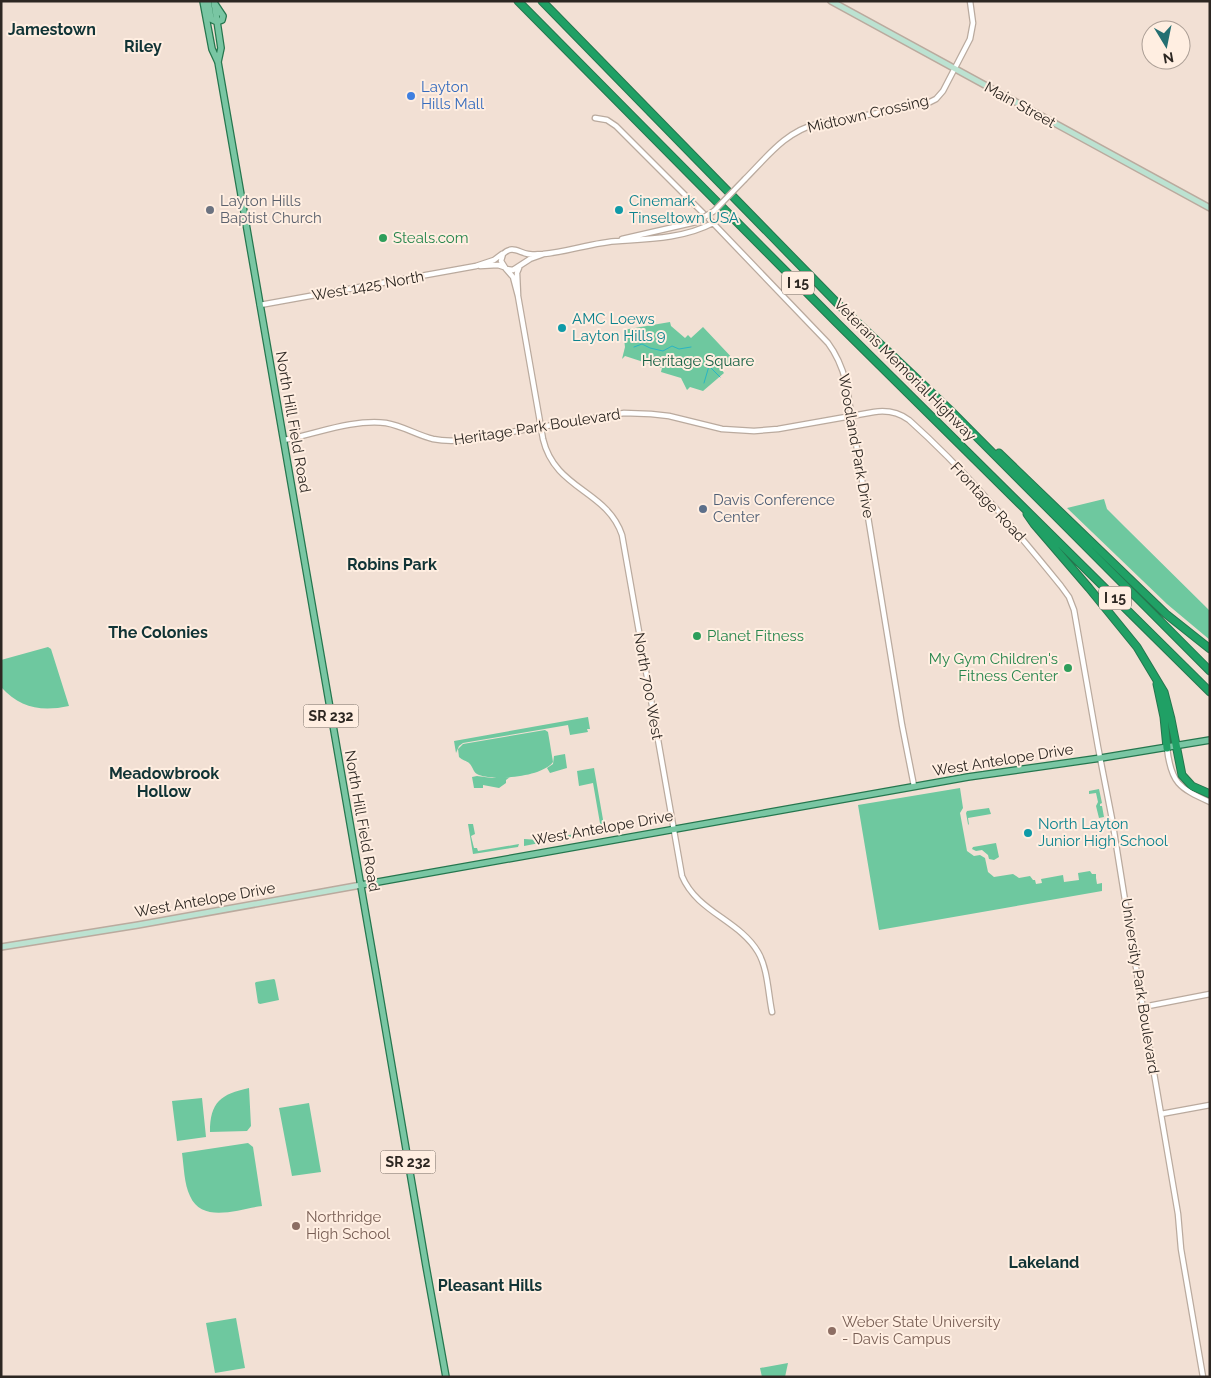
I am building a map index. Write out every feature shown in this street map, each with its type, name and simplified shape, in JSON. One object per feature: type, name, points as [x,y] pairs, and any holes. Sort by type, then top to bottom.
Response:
[{"type":"highway","points":[[514,1],[537,20]]},
{"type":"highway","name":"Veterans Memorial Highway","points":[[518,1],[837,323],[1210,692]]},
{"type":"highway","name":"Veterans Memorial Highway","points":[[543,2],[839,305],[950,410],[1210,671]]},
{"type":"highway","points":[[950,410],[963,418],[1166,614],[1210,649]]},
{"type":"highway","points":[[1020,503],[1034,524],[1094,593],[1137,647],[1162,688],[1168,707],[1180,769],[1185,779],[1194,787],[1210,794]]},
{"type":"highway","points":[[1156,679],[1164,717],[1167,748]]},
{"type":"main road","name":"SR 232","points":[[203,1],[212,49],[218,62]]},
{"type":"main road","points":[[208,1],[211,18],[217,22]]},
{"type":"main road","name":"SR 232","points":[[214,1],[221,48],[218,62]]},
{"type":"main road","name":"Main Street","points":[[831,1],[1210,208]]},
{"type":"main road","name":"North Hill Field Road","points":[[218,62],[446,1377]]},
{"type":"main road","name":"West Antelope Drive","points":[[2,947],[138,925],[914,786],[1210,740]]},
{"type":"street","name":"Midtown Crossing","points":[[618,240],[696,222],[714,211],[785,140],[797,131],[814,125],[929,102],[942,93],[970,39],[973,23],[970,1]]},
{"type":"street","name":"Woodland Park Drive","points":[[595,118],[607,120],[616,126],[713,223],[828,343],[841,365],[852,416],[902,725],[914,786]]},
{"type":"street","points":[[506,268],[513,270],[530,259],[544,254],[618,240],[643,240],[698,230],[713,223]]},
{"type":"street","points":[[518,296],[513,277],[501,260],[503,254],[510,249],[530,254],[544,254]]},
{"type":"street","points":[[518,250],[523,258],[517,273],[518,296]]},
{"type":"street","name":"West 1425 North","points":[[476,266],[503,254]]},
{"type":"street","name":"West 1425 North","points":[[260,305],[476,266],[498,265],[506,268]]},
{"type":"street","name":"North 700 West","points":[[518,296],[545,447],[556,468],[567,479],[603,506],[615,519],[621,533],[682,876],[694,897],[753,945],[764,968],[772,1012]]},
{"type":"street","name":"Heritage Park Boulevard","points":[[284,440],[331,429],[377,422],[398,426],[432,439],[452,441],[605,415],[636,413],[669,416],[722,429],[754,431],[881,411],[898,414]]},
{"type":"street","name":"Frontage Road","points":[[898,414],[911,422],[994,506],[1047,568],[1069,598]]},
{"type":"street","name":"University Park Boulevard","points":[[1069,598],[1075,615],[1122,875],[1203,1377]]},
{"type":"street","points":[[1167,748],[1170,767],[1180,785],[1189,793],[1210,802]]},
{"type":"street","points":[[1142,1007],[1210,994]]},
{"type":"street","points":[[1161,1114],[1210,1105]]},
{"type":"green space","name":"Heritage Square","points":[[670,322],[671,326],[685,338],[688,335],[691,338],[703,327],[736,362],[733,364],[730,361],[721,369],[724,373],[703,391],[690,387],[687,390],[681,378],[661,372],[662,368],[625,356],[622,359],[625,347],[623,330]]},
{"type":"green space","points":[[1104,499],[1107,509],[1210,611],[1210,640],[1167,604],[1067,508]]},
{"type":"green space","points":[[48,647],[51,649],[69,706],[49,709],[32,707],[16,700],[1,687],[1,660]]},
{"type":"green space","points":[[588,717],[590,729],[587,729],[588,732],[570,735],[568,725],[463,743],[459,746],[456,753],[454,741]]},
{"type":"green space","points":[[545,730],[548,732],[553,762],[539,771],[518,776],[486,777],[477,774],[469,763],[459,757],[458,749],[463,744]]},
{"type":"green space","points":[[565,754],[567,768],[550,773],[547,768],[553,764],[554,756]]},
{"type":"green space","points":[[594,768],[605,831],[588,834],[586,832],[601,829],[593,783],[579,786],[577,771]]},
{"type":"green space","points":[[472,777],[492,778],[510,777],[499,788],[483,785],[483,788],[474,788]]},
{"type":"green space","points":[[960,788],[963,808],[960,813],[967,851],[974,856],[980,855],[985,858],[988,872],[994,877],[1013,874],[1019,878],[1030,876],[1035,880],[1036,884],[1042,883],[1041,879],[1063,875],[1064,882],[1079,880],[1078,873],[1090,871],[1092,874],[1096,874],[1097,884],[1102,883],[1102,891],[879,930],[858,805]]},
{"type":"green space","points":[[1099,789],[1102,803],[1100,806],[1102,806],[1104,817],[1099,818],[1096,806],[1098,802],[1096,793],[1089,794],[1089,791]]},
{"type":"green space","points":[[989,808],[991,814],[968,818],[968,824],[967,811]]},
{"type":"green space","points":[[468,824],[473,824],[475,834],[471,836],[474,848],[477,848],[478,851],[519,844],[518,847],[473,854]]},
{"type":"green space","points":[[578,830],[581,835],[524,846],[524,839],[539,840],[539,835],[543,835],[543,839],[560,837],[560,833],[564,833],[565,836],[574,834],[573,831]]},
{"type":"green space","points":[[996,843],[999,857],[994,860],[989,859],[988,855],[982,850],[976,851],[972,849],[973,847]]},
{"type":"green space","points":[[274,979],[279,1000],[258,1003],[255,983]]},
{"type":"green space","points":[[249,1088],[251,1126],[247,1131],[210,1132],[212,1113],[219,1101],[231,1093]]},
{"type":"green space","points":[[202,1098],[206,1137],[177,1141],[172,1101]]},
{"type":"green space","points":[[309,1103],[321,1172],[292,1176],[279,1108]]},
{"type":"green space","points":[[248,1143],[253,1147],[262,1206],[222,1213],[203,1210],[196,1205],[186,1186],[182,1153]]},
{"type":"green space","points":[[236,1318],[245,1368],[215,1373],[206,1323]]},
{"type":"green space","points":[[788,1363],[785,1377],[762,1377],[760,1368]]},
{"type":"waterway","points":[[634,347],[642,344],[663,351],[672,346],[679,349],[691,347]]},
{"type":"waterway","points":[[704,383],[709,366]]},
{"type":"waterway","points":[[710,367],[720,377]]},
{"type":"place","name":"Layton Hills Mall","points":[[411,96]]},
{"type":"place","name":"Layton Hills Baptist Church","points":[[210,210]]},
{"type":"place","name":"Cinemark Tinseltown USA","points":[[619,210]]},
{"type":"place","name":"Steals.com","points":[[383,238]]},
{"type":"place","name":"AMC Loews Layton Hills 9","points":[[562,328]]},
{"type":"place","name":"Davis Conference Center","points":[[703,509]]},
{"type":"place","name":"Planet Fitness","points":[[697,636]]},
{"type":"place","name":"My Gym Children's Fitness Center","points":[[1068,668]]},
{"type":"place","name":"North Layton Junior High School","points":[[1028,833]]},
{"type":"place","name":"Northridge High School","points":[[296,1226]]},
{"type":"place","name":"Weber State University - Davis Campus","points":[[832,1331]]},
{"type":"district","name":"Jamestown","points":[[52,29]]},
{"type":"district","name":"Riley","points":[[143,46]]},
{"type":"district","name":"Robins Park","points":[[392,564]]},
{"type":"district","name":"The Colonies","points":[[158,632]]},
{"type":"district","name":"Meadowbrook Hollow","points":[[164,782]]},
{"type":"district","name":"Lakeland","points":[[1044,1262]]},
{"type":"district","name":"Pleasant Hills","points":[[490,1285]]}]
